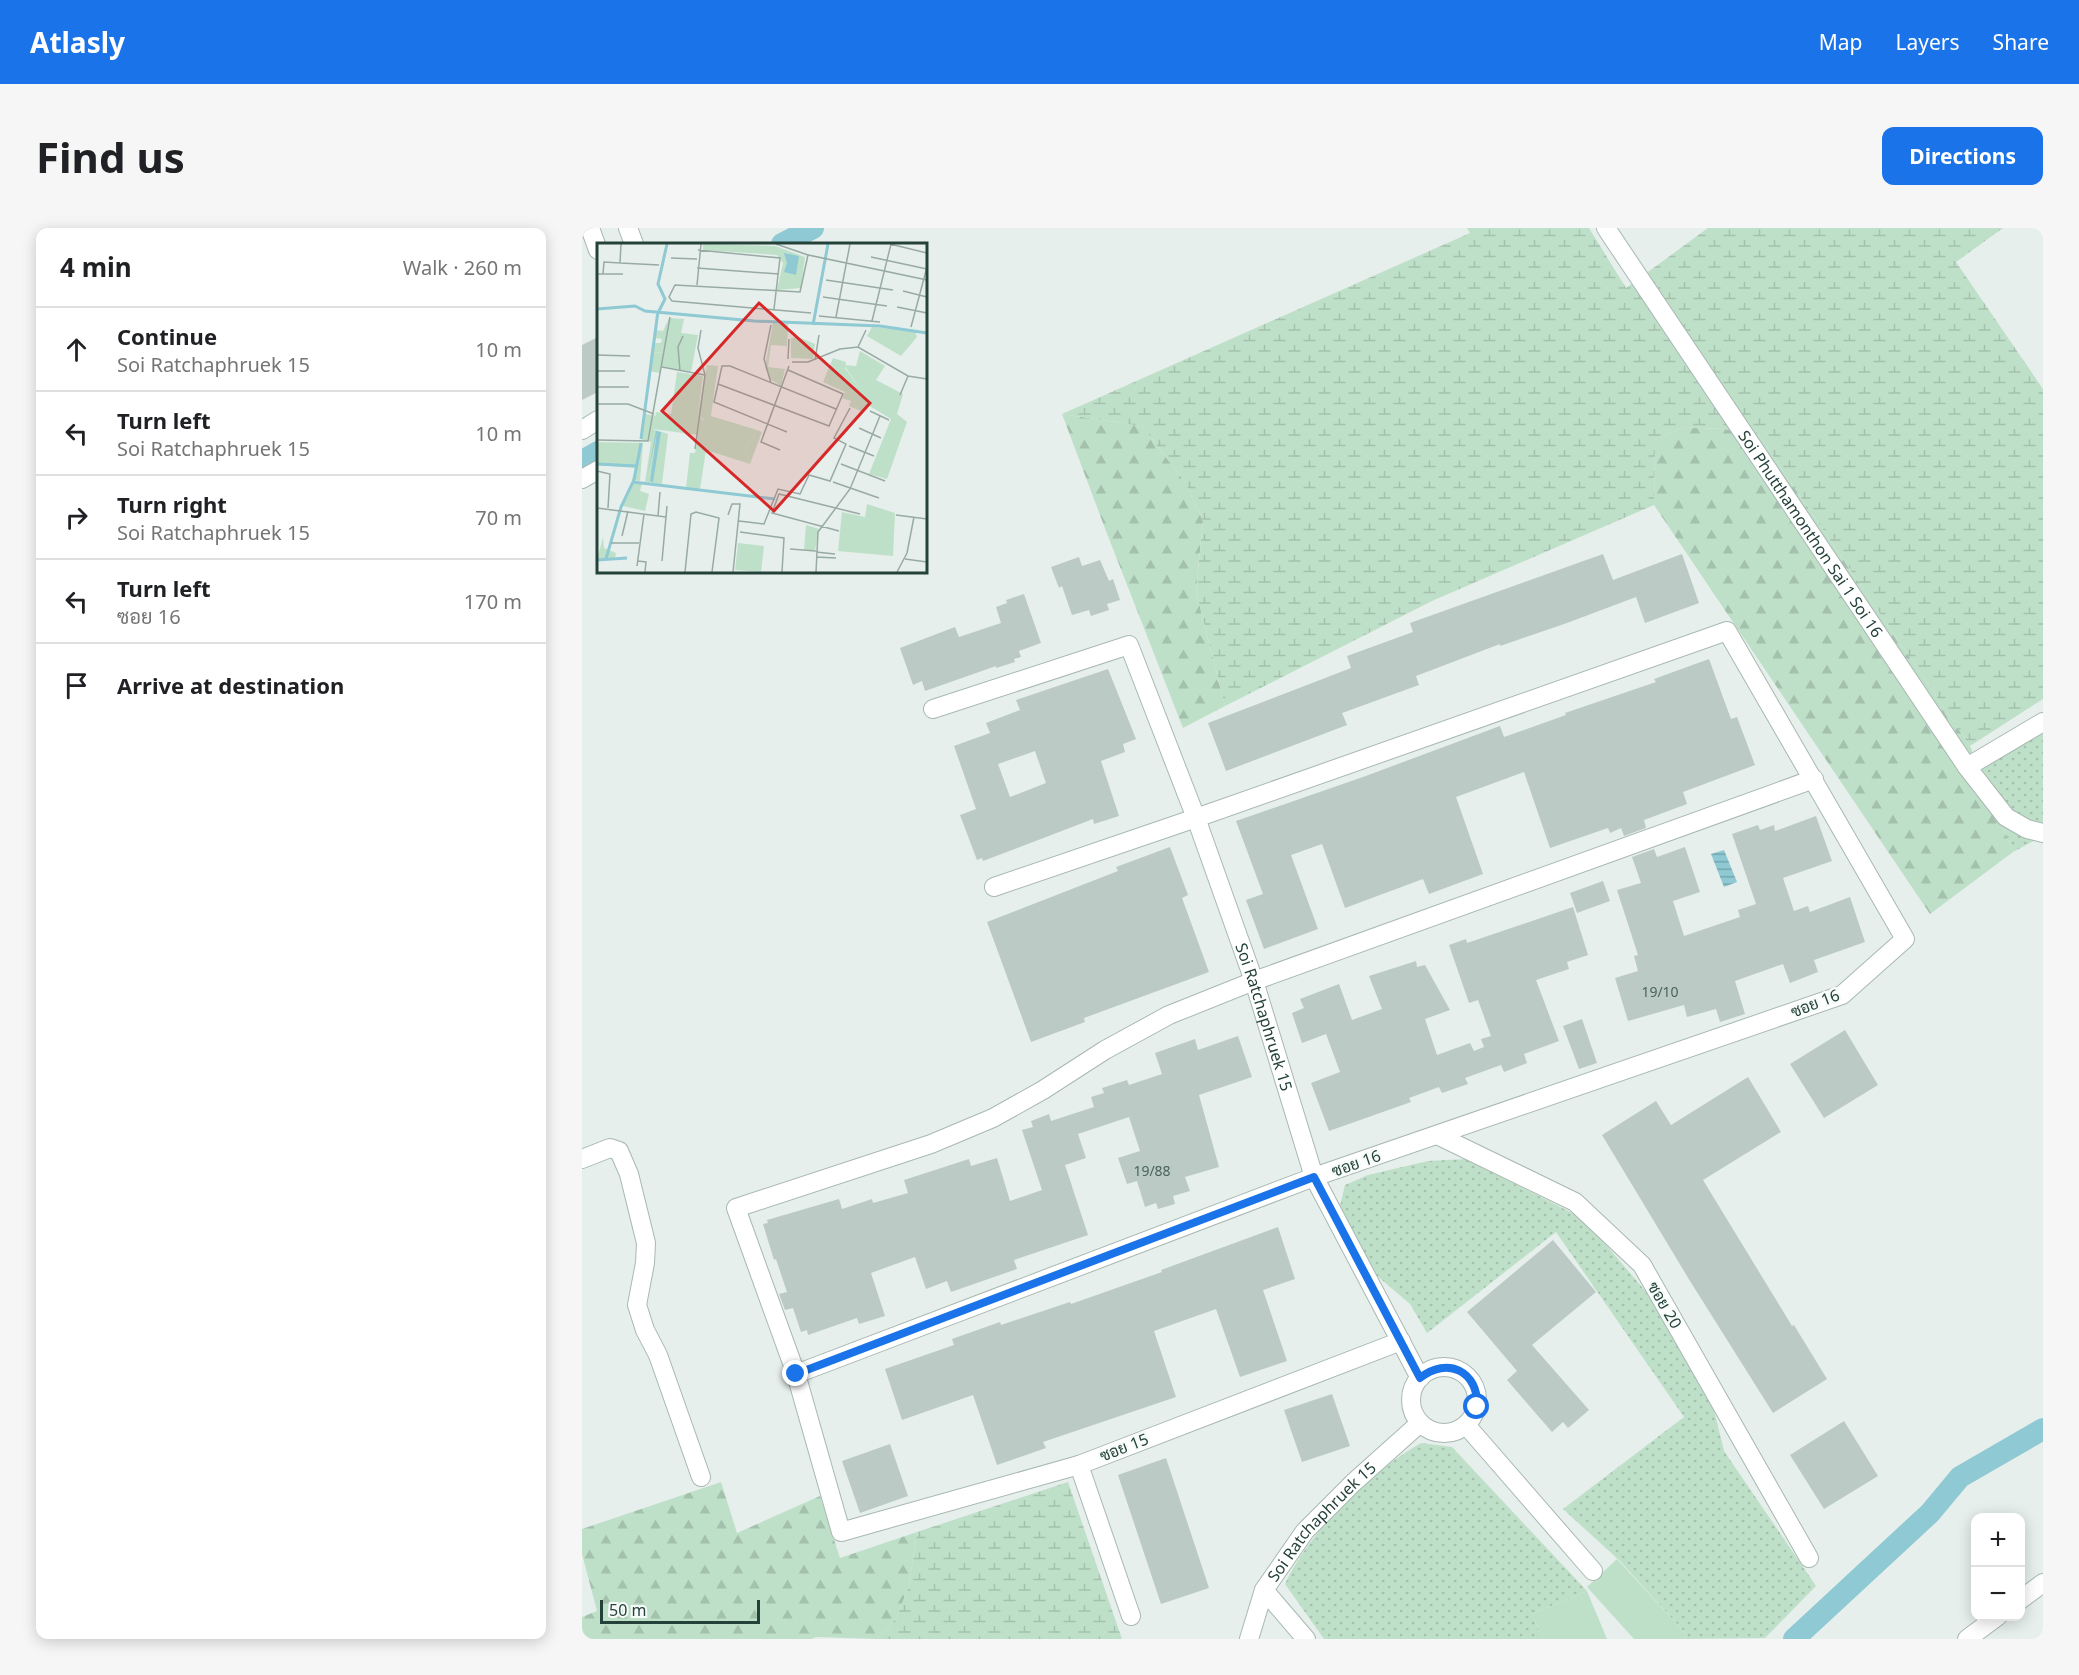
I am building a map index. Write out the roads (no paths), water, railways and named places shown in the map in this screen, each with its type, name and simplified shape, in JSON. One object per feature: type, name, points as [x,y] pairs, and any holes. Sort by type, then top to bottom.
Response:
[{"type":"street","points":[[590,228],[597,247]]},
{"type":"street","points":[[628,228],[634,243]]},
{"type":"street","name":"Soi Phutthamonthon Sai 1 Soi 16","points":[[1606,228],[1967,767],[2006,817],[2027,829],[2043,833]]},
{"type":"street","points":[[582,430],[597,421]]},
{"type":"street","points":[[582,479],[597,471]]},
{"type":"street","points":[[796,1374],[736,1208],[931,1144],[993,1118],[1043,1090],[1105,1050],[1169,1015],[1254,981],[1814,779],[1727,631],[994,887]]},
{"type":"street","name":"Soi Ratchaphruek 15","points":[[933,709],[1128,645],[1196,818],[1254,981],[1314,1177],[1420,1378]]},
{"type":"street","points":[[1967,767],[2043,722]]},
{"type":"street","name":"ซอย 16","points":[[796,1374],[1314,1177],[1842,995],[1905,939],[1814,779]]},
{"type":"street","name":"ซอย 20","points":[[1437,1136],[1575,1202],[1642,1265],[1809,1558]]},
{"type":"street","points":[[582,1159],[610,1148],[619,1151],[629,1174],[646,1243],[645,1263],[637,1305],[645,1330],[658,1355],[701,1477]]},
{"type":"street","name":"ซอย 15","points":[[796,1374],[841,1532],[1079,1465],[1401,1341]]},
{"type":"street","points":[[1438,1368],[1449,1368],[1468,1377],[1477,1396],[1473,1416],[1466,1425],[1458,1431],[1448,1433],[1428,1429],[1420,1423],[1412,1406],[1414,1386],[1420,1378],[1428,1371],[1438,1368]]},
{"type":"street","name":"Soi Ratchaphruek 15","points":[[1249,1639],[1264,1590],[1305,1532],[1353,1483],[1420,1423]]},
{"type":"street","points":[[1466,1425],[1593,1570]]},
{"type":"street","points":[[1079,1465],[1131,1616]]},
{"type":"street","points":[[2025,1597],[2043,1584]]},
{"type":"street","points":[[1264,1590],[1306,1639]]},
{"type":"street","points":[[1967,1639],[1992,1621]]},
{"type":"water","points":[[1724,850],[1737,882],[1724,887],[1711,854]]},
{"type":"waterway","points":[[784,243],[813,228]]},
{"type":"waterway","points":[[582,461],[597,453]]},
{"type":"waterway","points":[[1794,1639],[1930,1513],[1960,1477],[2043,1429]]}]
